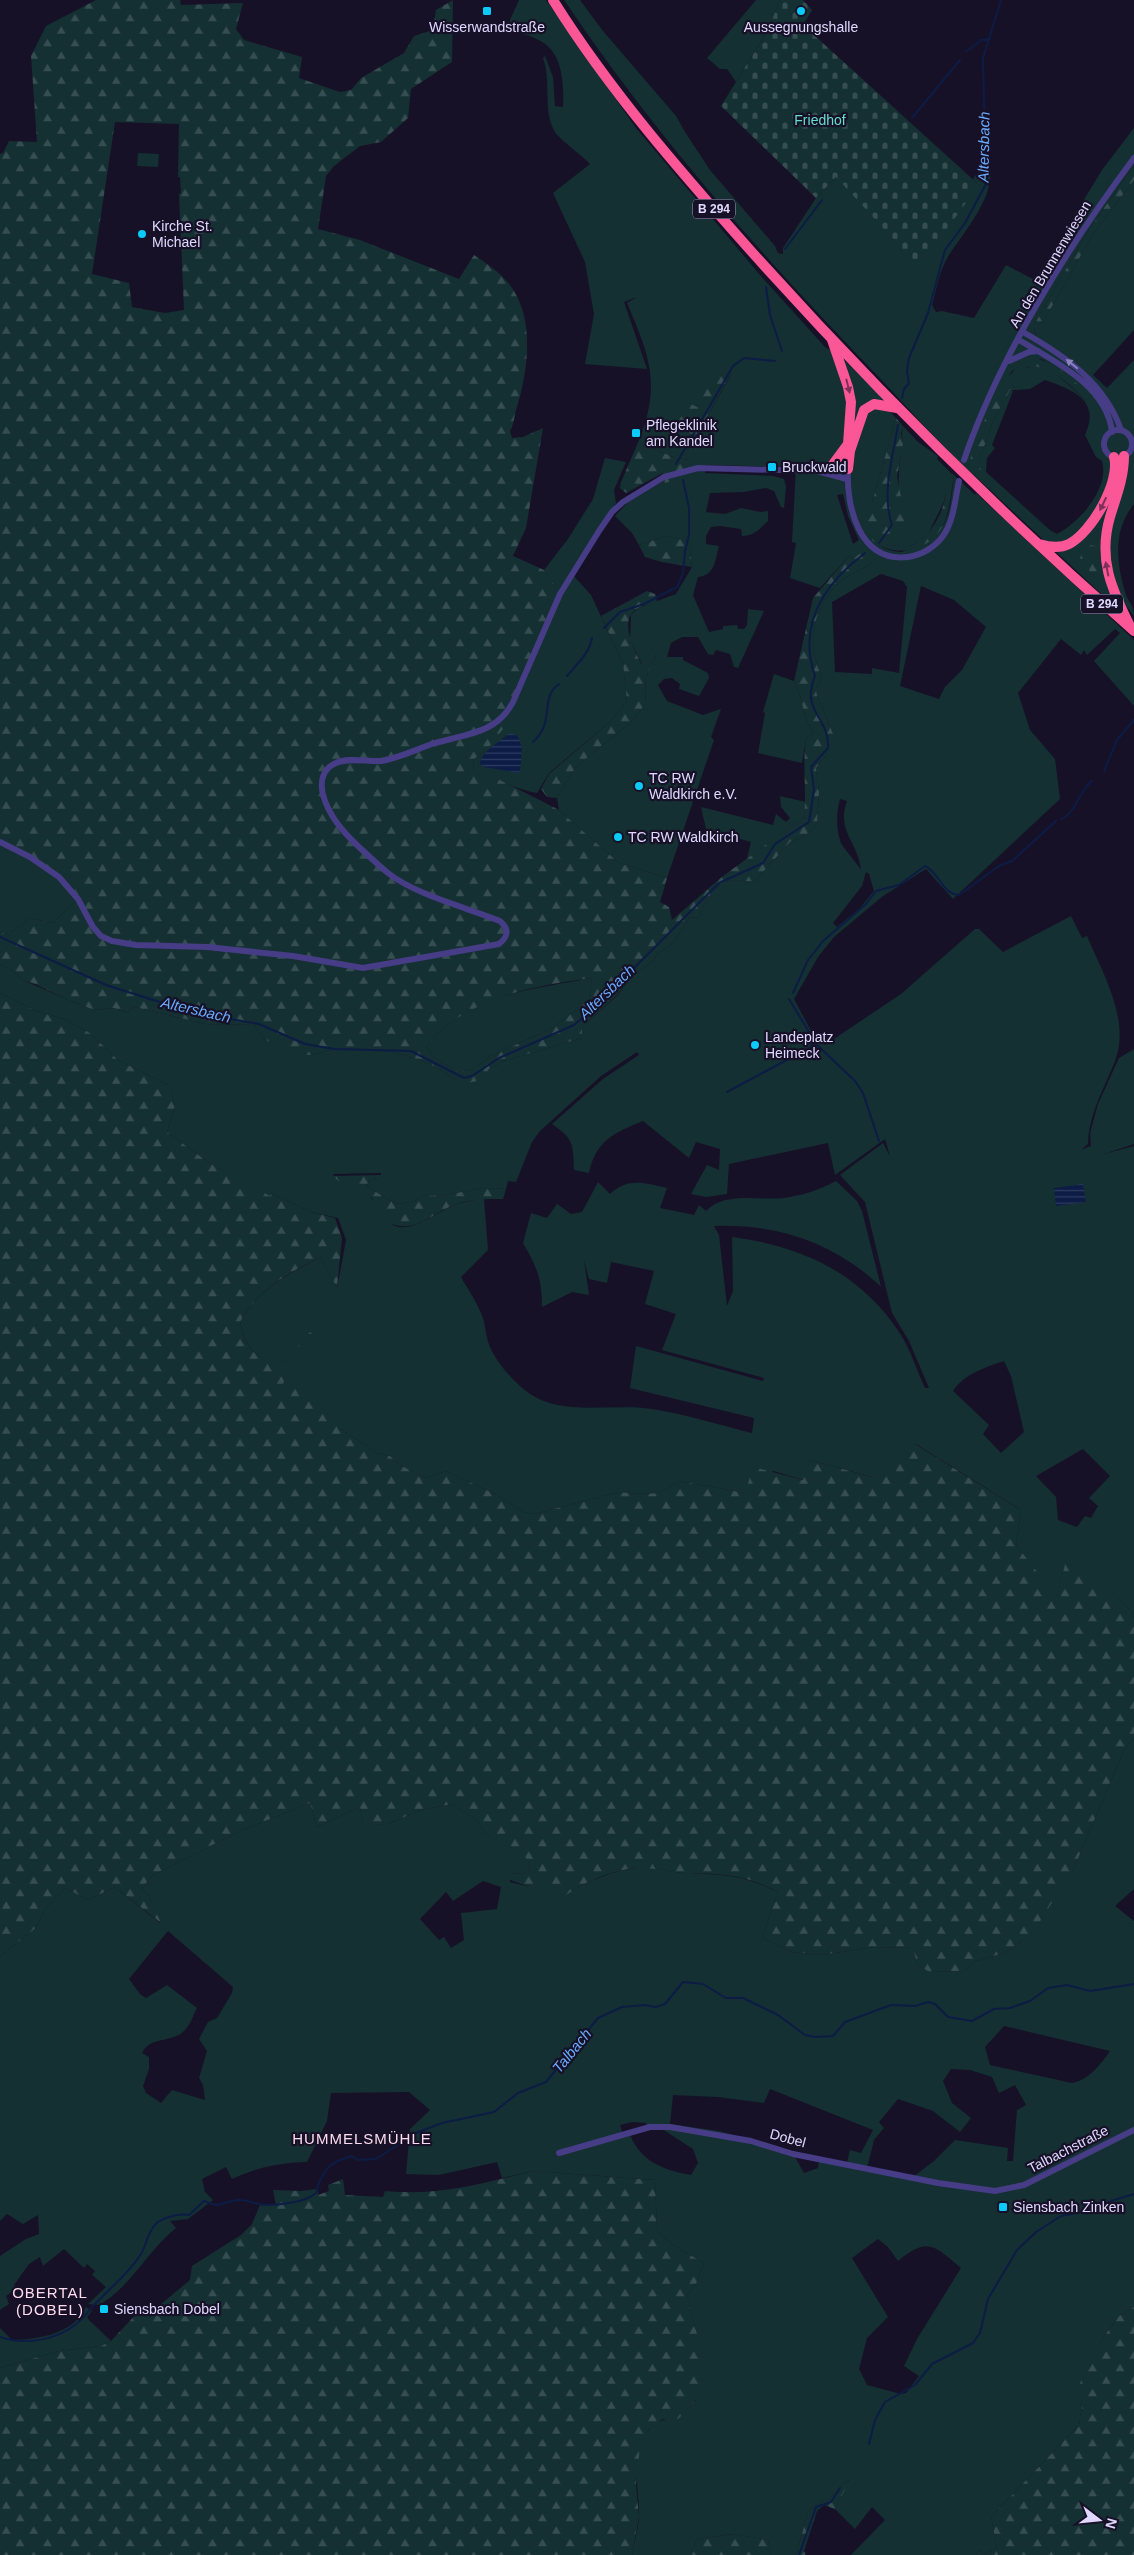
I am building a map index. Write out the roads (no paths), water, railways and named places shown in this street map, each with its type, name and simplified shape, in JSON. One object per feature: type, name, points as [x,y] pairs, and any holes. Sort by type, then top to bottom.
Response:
[{"type":"highway","name":"B 294","points":[[553,0],[623,100],[652,137],[832,340],[897,408],[1072,578],[1133,630]]},
{"type":"highway","points":[[832,340],[850,394],[851,416],[847,474]]},
{"type":"highway","points":[[831,467],[849,448],[864,410],[874,404],[897,408]]},
{"type":"highway","points":[[1037,543],[1058,547],[1076,540],[1104,503],[1119,457]]},
{"type":"highway","points":[[1119,457],[1122,480],[1105,536],[1104,553],[1109,582],[1133,630]]},
{"type":"street","name":"An den Brunnenwiesen","points":[[964,460],[994,388],[1023,332],[1063,262],[1134,158]]},
{"type":"street","points":[[1023,332],[1059,354],[1089,378],[1111,405],[1121,430],[1132,438],[1133,447],[1119,457],[1108,454],[1104,445],[1106,437],[1112,432],[1121,430]]},
{"type":"street","points":[[1019,340],[1063,366],[1087,387],[1105,411],[1112,432]]},
{"type":"street","points":[[1007,362],[1029,352],[1038,351]]},
{"type":"street","points":[[817,471],[831,467],[847,474]]},
{"type":"street","points":[[0,842],[30,857],[59,877],[78,899],[92,927],[101,936],[112,941],[136,945],[207,947],[293,956],[363,968],[499,944],[505,939],[508,932],[506,926],[500,921],[417,889],[389,874],[350,838],[334,819],[325,802],[322,778],[327,768],[337,762],[382,760],[407,754],[432,744],[483,730],[502,718],[513,702],[560,594],[599,531],[612,512],[651,483],[664,477],[698,468],[817,471],[847,474]]},
{"type":"street","points":[[847,474],[852,515],[865,540],[880,553],[902,558],[921,554],[942,537],[950,521],[959,481]]},
{"type":"street","name":"Dobel","points":[[559,2152],[650,2127],[670,2127],[750,2141],[792,2154],[938,2183],[995,2191],[1011,2187]]},
{"type":"street","name":"Talbachstraße","points":[[1011,2187],[1024,2185],[1134,2130]]},
{"type":"water","points":[[509,734],[517,735],[522,747],[520,773],[484,767],[480,764],[487,751]]},
{"type":"water","points":[[1083,1184],[1086,1202],[1056,1206],[1054,1188]]},
{"type":"waterway","name":"Altersbach","points":[[902,398],[904,389],[909,383],[907,371],[909,358],[928,313],[945,250],[965,223],[986,184],[983,58],[1001,0]]},
{"type":"waterway","points":[[966,52],[981,40],[990,39]]},
{"type":"waterway","points":[[912,118],[960,60]]},
{"type":"waterway","points":[[785,249],[822,200]]},
{"type":"waterway","points":[[766,287],[770,315],[782,351]]},
{"type":"waterway","points":[[676,464],[733,366],[744,358],[775,361]]},
{"type":"waterway","name":"Altersbach","points":[[879,543],[892,525],[889,513],[888,488],[898,425]]},
{"type":"waterway","points":[[604,628],[620,612],[644,604],[677,587],[683,573],[689,535],[689,508],[683,480]]},
{"type":"waterway","name":"Altersbach","points":[[0,937],[106,985],[191,1012],[259,1024],[305,1044],[334,1049],[411,1051],[464,1078],[472,1076],[499,1058],[574,1025],[592,1010],[719,883],[763,863],[775,844],[809,822],[814,790],[811,767],[828,748],[825,729],[811,698],[811,688],[815,676],[810,657],[809,639],[812,622],[826,592],[837,578],[865,553]]},
{"type":"waterway","points":[[567,676],[585,654],[592,638]]},
{"type":"waterway","points":[[533,742],[544,726],[550,696],[559,684]]},
{"type":"waterway","points":[[1104,771],[1117,740],[1134,720]]},
{"type":"waterway","points":[[1061,819],[1070,812],[1092,781]]},
{"type":"waterway","points":[[793,993],[808,960],[823,941],[866,904],[876,891],[899,885],[925,866],[934,873],[949,891],[959,895],[999,866],[1012,861],[1056,821]]},
{"type":"waterway","points":[[727,1092],[811,1047],[814,1040],[789,999]]},
{"type":"waterway","points":[[815,1043],[855,1081],[863,1093],[879,1141]]},
{"type":"waterway","name":"Talbach","points":[[0,2337],[19,2341],[39,2340],[68,2330],[82,2319],[124,2275],[141,2253],[151,2230],[165,2218],[175,2215],[189,2215],[204,2201],[218,2205],[241,2200],[270,2205],[291,2203],[305,2199],[316,2193],[321,2178],[328,2168],[344,2158],[352,2156],[358,2160],[376,2159],[416,2133],[442,2123],[494,2112],[518,2093],[546,2082],[598,2018],[622,2007],[645,2005],[656,2007],[665,2004],[683,1982],[703,1984],[726,1998],[743,1998],[778,2015],[805,2035],[815,2037],[833,2036],[845,2022],[891,2005],[915,2006],[928,2002],[935,2004],[948,2017],[972,2021],[994,2009],[1010,2008],[1030,2001],[1048,1988],[1067,1985],[1090,1991],[1134,1984]]},
{"type":"waterway","points":[[869,2444],[875,2420],[885,2402],[915,2385],[932,2364],[973,2343],[980,2333],[988,2299],[1017,2250],[1036,2232],[1061,2216],[1099,2209],[1111,2201],[1134,2194]]},
{"type":"waterway","points":[[799,2555],[816,2507],[831,2502],[840,2488]]},
{"type":"place","name":"Wisserwandstraße","points":[[487,11]]},
{"type":"place","name":"Aussegnungshalle","points":[[801,11]]},
{"type":"place","name":"Kirche St. Michael","points":[[142,234]]},
{"type":"place","name":"Pflegeklinik am Kandel","points":[[636,433]]},
{"type":"place","name":"Bruckwald","points":[[772,467]]},
{"type":"place","name":"TC RW Waldkirch e.V.","points":[[639,786]]},
{"type":"place","name":"TC RW Waldkirch","points":[[618,837]]},
{"type":"place","name":"Landeplatz Heimeck","points":[[755,1045]]},
{"type":"place","name":"Siensbach Zinken","points":[[1003,2207]]},
{"type":"place","name":"Siensbach Dobel","points":[[104,2309]]},
{"type":"district","name":"HUMMELSMÜHLE","points":[[362,2139]]},
{"type":"district","name":"OBERTAL (DOBEL)","points":[[50,2302]]},
{"type":"park label","name":"Friedhof","points":[[820,120]]}]
